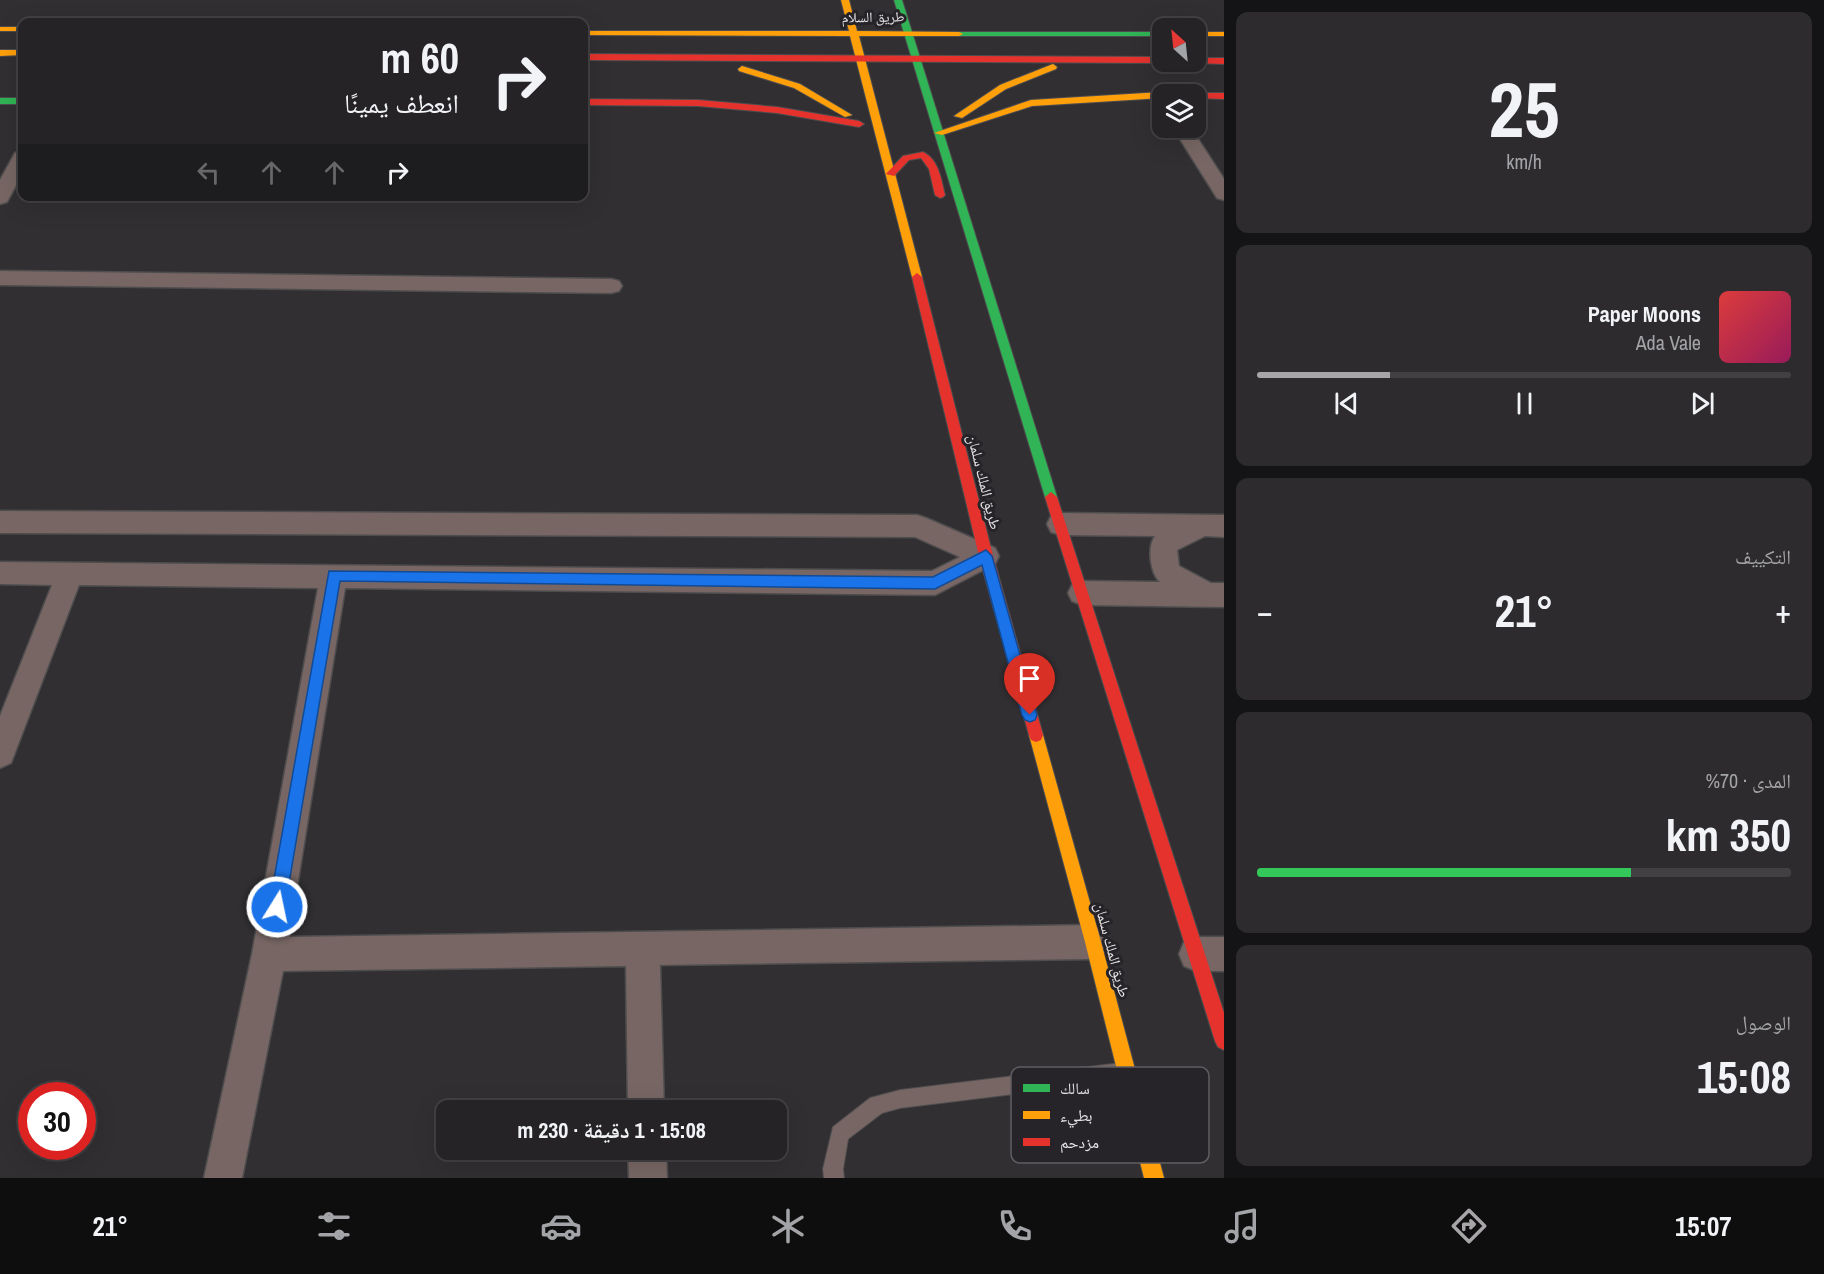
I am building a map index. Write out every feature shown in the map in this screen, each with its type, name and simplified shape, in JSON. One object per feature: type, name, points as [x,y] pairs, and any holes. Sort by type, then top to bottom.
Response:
[{"type":"main road","name":"طريق الملك سلمان","points":[[845,0],[884,144],[986,556],[1093,942],[1125,1067]]},
{"type":"main road","points":[[898,0],[1082,593],[1210,954],[1224,1041]]},
{"type":"main road","points":[[0,29],[18,29]]},
{"type":"main road","name":"طريق السلام","points":[[588,33],[1152,34]]},
{"type":"main road","points":[[1206,34],[1224,34]]},
{"type":"main road","points":[[0,52],[18,53]]},
{"type":"main road","points":[[588,57],[1152,60]]},
{"type":"main road","points":[[687,57],[761,73],[824,98],[884,144]]},
{"type":"main road","points":[[939,133],[977,100],[1004,85],[1074,59]]},
{"type":"main road","points":[[1206,61],[1224,61]]},
{"type":"main road","points":[[1206,95],[1224,96]]},
{"type":"main road","points":[[939,133],[1031,103],[1152,96]]},
{"type":"main road","points":[[0,101],[18,101]]},
{"type":"main road","points":[[588,102],[698,103],[777,110],[859,124]]},
{"type":"main road","points":[[891,174],[906,158],[923,155],[934,168],[946,215],[976,254]]},
{"type":"main road","name":"طريق الملك سلمان","points":[[1151,1163],[1155,1178]]},
{"type":"street","points":[[1188,138],[1224,194]]},
{"type":"street","points":[[0,198],[18,164]]},
{"type":"street","points":[[0,278],[611,286]]},
{"type":"street","points":[[0,522],[917,526],[986,556]]},
{"type":"street","points":[[1060,524],[1214,526]]},
{"type":"street","points":[[1214,526],[1163,544],[1167,573],[1216,595]]},
{"type":"street","points":[[0,573],[935,583],[986,556]]},
{"type":"street","points":[[0,753],[71,572]]},
{"type":"street","points":[[223,1178],[269,954],[334,576]]},
{"type":"street","points":[[1082,593],[1216,595]]},
{"type":"street","points":[[269,954],[1093,942]]},
{"type":"street","points":[[642,949],[646,1100]]},
{"type":"street","points":[[647,1160],[648,1178]]},
{"type":"lane","points":[[834,1178],[833,1169],[840,1134],[877,1106],[900,1099],[1011,1086]]},
{"type":"traffic: fast","points":[[898,0],[1051,497]]},
{"type":"traffic: fast","points":[[959,34],[1152,34]]},
{"type":"traffic: fast","points":[[0,101],[18,101]]},
{"type":"traffic: slow","points":[[845,0],[917,277]]},
{"type":"traffic: slow","points":[[0,29],[18,29]]},
{"type":"traffic: slow","points":[[588,33],[959,34]]},
{"type":"traffic: slow","points":[[1206,34],[1224,34]]},
{"type":"traffic: slow","points":[[0,53],[18,53]]},
{"type":"traffic: slow","points":[[959,116],[1003,87],[1053,67]]},
{"type":"traffic: slow","points":[[742,69],[797,86],[848,115]]},
{"type":"traffic: slow","points":[[939,133],[1031,103],[1152,96]]},
{"type":"traffic: slow","points":[[1036,735],[1125,1067]]},
{"type":"traffic: slow","points":[[1150,1163],[1154,1178]]},
{"type":"traffic: jam","points":[[588,57],[1152,60]]},
{"type":"traffic: jam","points":[[1206,61],[1224,61]]},
{"type":"traffic: jam","points":[[1206,95],[1224,96]]},
{"type":"traffic: jam","points":[[588,102],[698,103],[777,110],[859,124]]},
{"type":"traffic: jam","points":[[891,174],[906,158],[923,155],[934,168],[940,195]]},
{"type":"traffic: jam","points":[[917,277],[986,556],[1036,735]]},
{"type":"traffic: jam","points":[[1051,497],[1224,1041]]},
{"type":"route","points":[[277,907],[334,576],[935,583],[986,556],[1030,715]]}]
